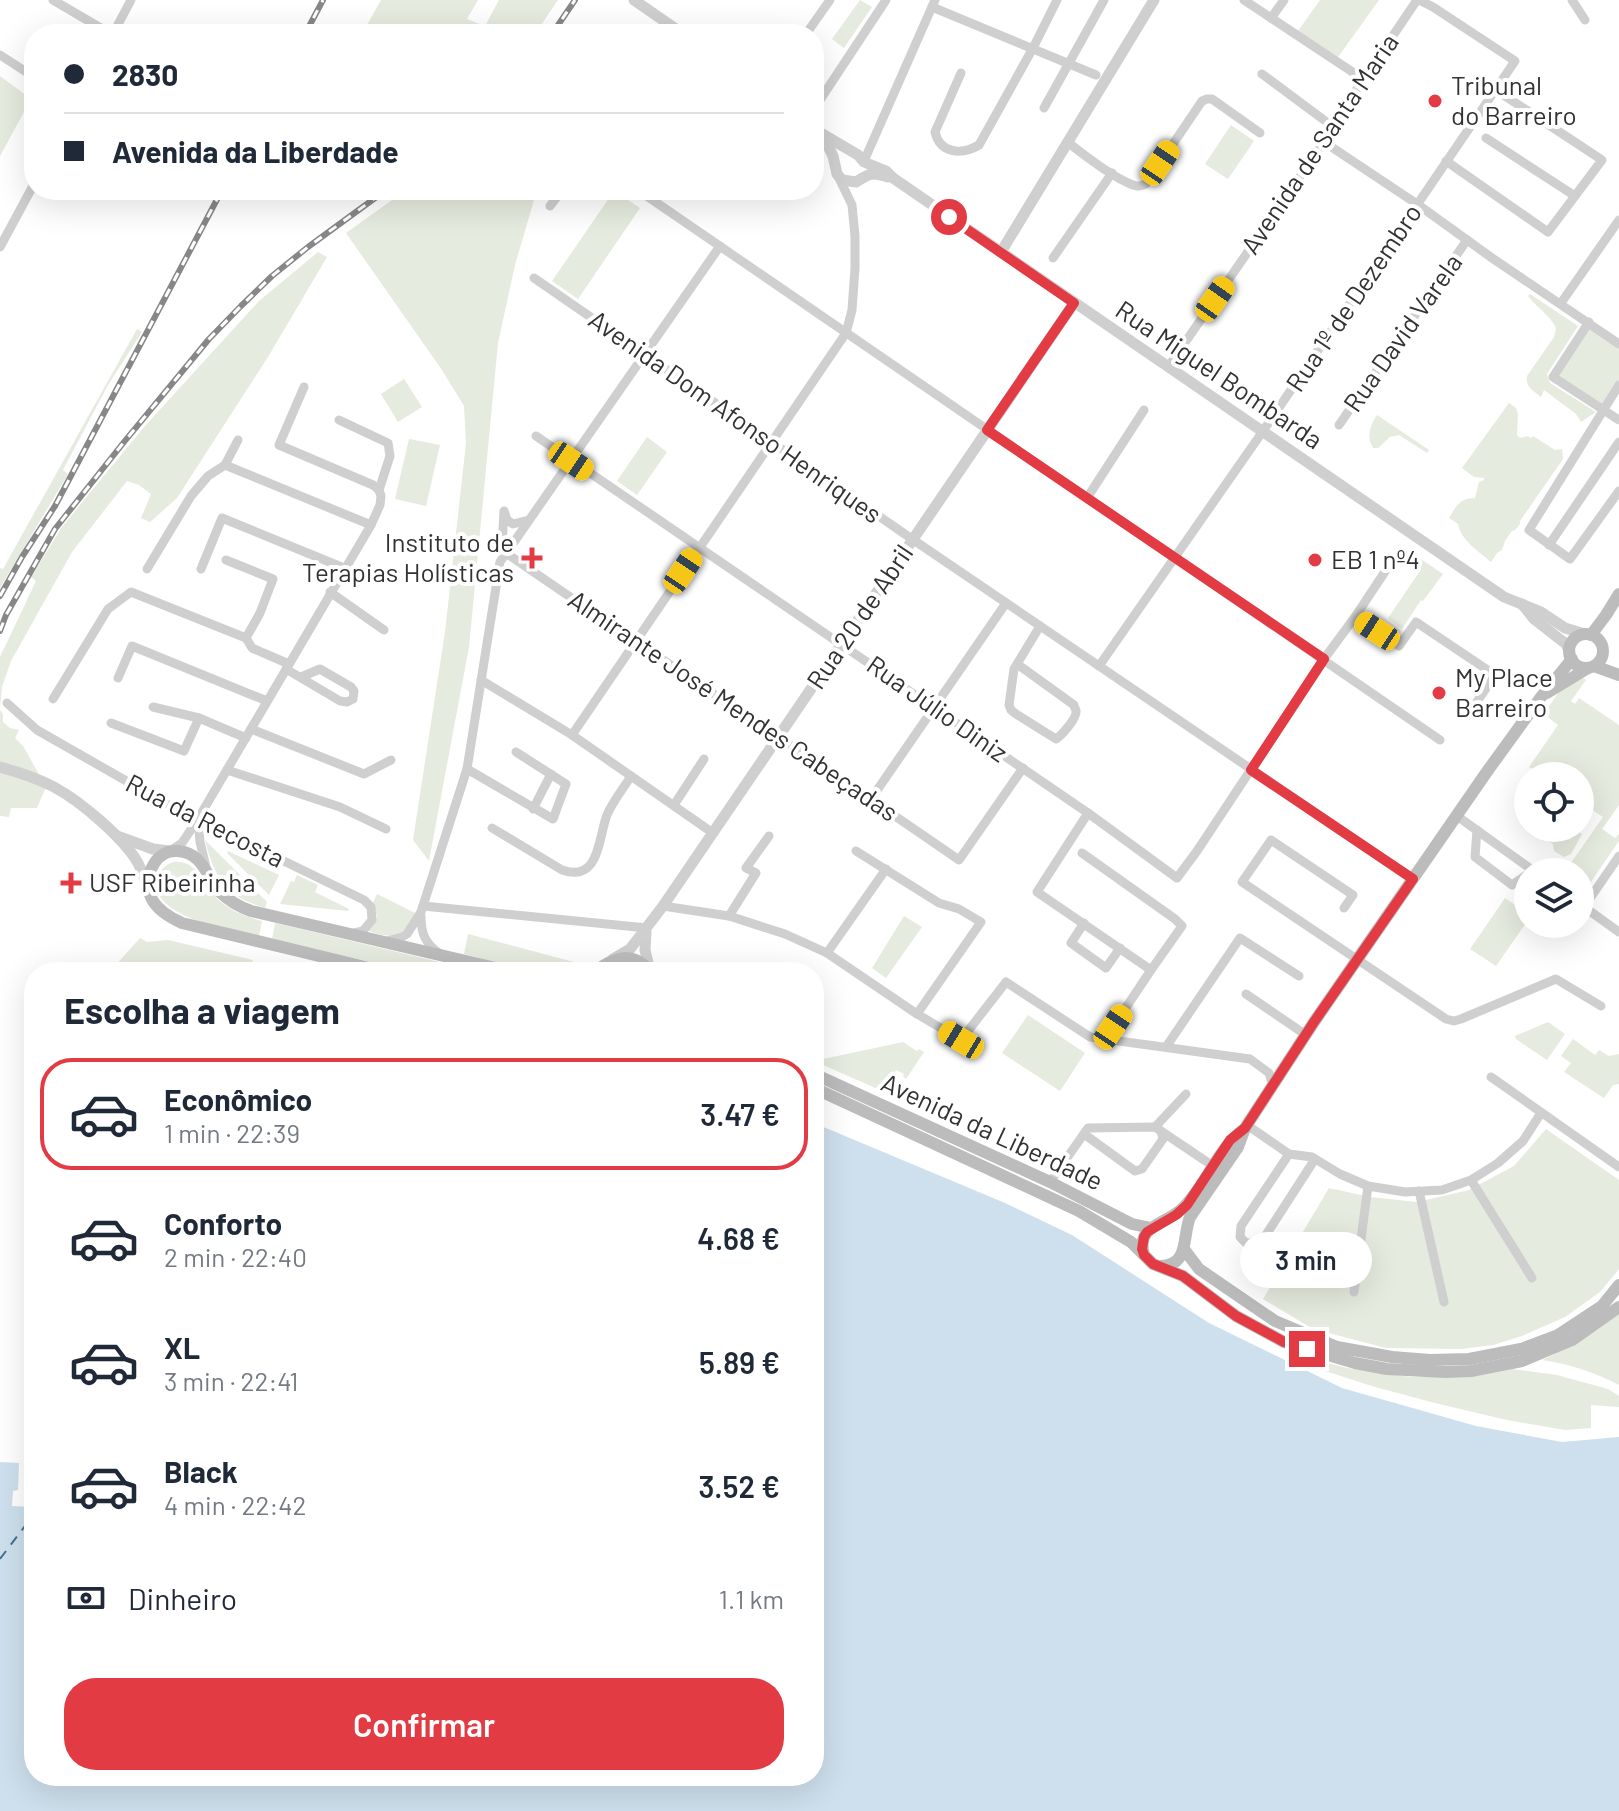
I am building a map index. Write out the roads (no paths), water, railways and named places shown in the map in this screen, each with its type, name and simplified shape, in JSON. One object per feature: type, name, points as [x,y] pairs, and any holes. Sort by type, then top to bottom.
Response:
[{"type":"main road","points":[[1571,656],[1582,667],[1606,633],[1606,615],[1619,594]]},
{"type":"main road","points":[[1158,1266],[1169,1266],[1179,1260],[1190,1217],[1238,1147],[1246,1126],[1413,879],[1571,656],[1573,640],[1594,650]]},
{"type":"main road","points":[[1541,697],[1594,650]]},
{"type":"main road","name":"Rua Miguel Bombarda","points":[[1594,650],[1619,674]]},
{"type":"main road","points":[[344,962],[182,923],[152,900],[147,887],[151,868],[170,851],[188,853],[203,864],[220,891],[242,907],[469,962]]},
{"type":"main road","points":[[609,962],[630,958],[640,962]]},
{"type":"main road","name":"Avenida da Liberdade","points":[[824,1078],[1050,1182],[1132,1224],[1154,1226]]},
{"type":"main road","name":"Avenida da Liberdade","points":[[824,1093],[1079,1211],[1131,1242],[1144,1255]]},
{"type":"main road","points":[[1246,1126],[1230,1140],[1187,1205],[1176,1215],[1154,1226],[1144,1237],[1142,1249],[1153,1264],[1183,1276],[1236,1316],[1284,1342],[1355,1363],[1418,1372],[1471,1371],[1522,1361],[1572,1340],[1619,1307]]},
{"type":"main road","points":[[1154,1226],[1175,1227],[1199,1269],[1275,1321],[1337,1347],[1392,1357],[1469,1359],[1521,1349],[1558,1335],[1602,1306],[1619,1285]]},
{"type":"street","points":[[53,0],[95,24]]},
{"type":"street","points":[[118,24],[131,0]]},
{"type":"street","points":[[634,0],[669,24]]},
{"type":"street","points":[[813,24],[830,0]]},
{"type":"street","points":[[824,94],[886,0]]},
{"type":"street","points":[[961,73],[935,132],[941,145],[956,152],[979,145],[1057,0]]},
{"type":"street","points":[[1044,108],[1104,0]]},
{"type":"street","points":[[1001,252],[1154,0]]},
{"type":"street","points":[[1244,0],[1363,79]]},
{"type":"street","points":[[1271,18],[1284,0]]},
{"type":"street","name":"Avenida de Santa Maria","points":[[1168,367],[1418,0]]},
{"type":"street","name":"Rua 1º de Dezembro","points":[[1099,666],[1515,61],[1418,0]]},
{"type":"street","points":[[1572,0],[1585,20]]},
{"type":"street","points":[[852,205],[865,172],[864,162],[934,3],[1096,75]]},
{"type":"street","points":[[0,55],[24,71]]},
{"type":"street","points":[[1262,74],[1332,126]]},
{"type":"street","points":[[1446,161],[1548,232],[1602,160],[1496,90]]},
{"type":"street","points":[[1067,142],[1112,173],[1140,186],[1146,184],[1202,101],[1212,99],[1260,133]]},
{"type":"street","name":"Rua Miguel Bombarda","points":[[824,136],[858,155],[864,162],[886,171],[1504,597],[1541,612],[1594,650]]},
{"type":"street","points":[[1486,138],[1575,196]]},
{"type":"street","points":[[1324,142],[1619,344]]},
{"type":"street","name":"Rua Miguel Bombarda","points":[[824,143],[839,178]]},
{"type":"street","points":[[836,165],[840,156],[854,153]]},
{"type":"street","points":[[1053,258],[1112,173]]},
{"type":"street","points":[[839,178],[851,183],[878,174],[893,178]]},
{"type":"street","points":[[572,735],[846,333],[855,282],[855,236],[852,205],[839,178]]},
{"type":"street","points":[[0,247],[4,232],[24,200]]},
{"type":"street","points":[[550,206],[554,200]]},
{"type":"street","points":[[653,200],[1440,740]]},
{"type":"street","points":[[1561,303],[1619,220]]},
{"type":"street","name":"Rua David Varela","points":[[1339,425],[1467,240]]},
{"type":"street","points":[[383,942],[407,934],[422,909],[467,769],[500,562],[720,246]]},
{"type":"street","name":"Avenida Dom Afonso Henriques","points":[[534,278],[1413,879]]},
{"type":"street","name":"Rua 20 de Abril","points":[[609,962],[630,949],[663,906],[1074,303]]},
{"type":"street","points":[[1589,322],[1553,377],[1619,420]]},
{"type":"street","points":[[1619,385],[1529,530],[1570,559],[1619,491]]},
{"type":"street","points":[[114,834],[153,849],[170,851],[182,843],[288,667],[380,505],[379,490],[373,485],[279,445],[304,387]]},
{"type":"street","points":[[1087,498],[1144,410]]},
{"type":"street","points":[[339,420],[388,443],[390,456],[379,490]]},
{"type":"street","name":"Rua Júlio Diniz","points":[[536,436],[1023,768],[1177,878],[1251,770]]},
{"type":"street","points":[[147,569],[191,496],[208,476],[225,465],[238,440]]},
{"type":"street","points":[[1549,545],[1619,442]]},
{"type":"street","points":[[225,465],[371,525]]},
{"type":"street","points":[[506,553],[502,546],[504,511],[507,520],[513,524],[530,520]]},
{"type":"street","points":[[201,569],[222,518],[344,568]]},
{"type":"street","name":"Almirante José Mendes Cabeçadas","points":[[506,553],[959,860],[1023,768]]},
{"type":"street","points":[[1251,770],[1394,558]]},
{"type":"street","points":[[226,560],[273,579],[246,638]]},
{"type":"street","points":[[53,699],[108,609],[131,592],[246,638],[252,648],[340,701],[353,699],[351,687],[320,669],[301,677]]},
{"type":"street","points":[[330,592],[384,630]]},
{"type":"street","points":[[871,799],[1006,603]]},
{"type":"street","name":"Rua Miguel Bombarda","points":[[1522,603],[1534,619],[1566,644],[1571,656]]},
{"type":"street","points":[[1355,617],[1399,646],[1416,622],[1495,675],[1468,715]]},
{"type":"street","points":[[1017,664],[1074,705],[1075,715],[1056,739],[1011,710],[1009,705],[1014,669],[1017,664],[1040,626]]},
{"type":"street","points":[[118,678],[132,646],[267,701]]},
{"type":"street","points":[[481,680],[572,735],[713,833]]},
{"type":"street","name":"Rua da Recosta","points":[[7,703],[37,730],[165,803],[364,900],[373,912],[370,924],[363,931],[346,933]]},
{"type":"street","points":[[153,707],[248,733],[364,774],[391,760]]},
{"type":"street","points":[[111,723],[184,751],[199,718]]},
{"type":"street","points":[[467,769],[553,819],[566,784],[516,752]]},
{"type":"street","points":[[674,805],[704,759]]},
{"type":"street","points":[[0,767],[36,778],[77,802],[114,834],[137,861],[147,887]]},
{"type":"street","points":[[227,770],[340,807],[386,829]]},
{"type":"street","points":[[533,809],[551,774]]},
{"type":"street","points":[[492,828],[562,870],[584,870],[596,855],[611,805],[631,776]]},
{"type":"street","points":[[1088,813],[1037,892],[1151,970]]},
{"type":"street","points":[[1457,816],[1514,858]]},
{"type":"street","points":[[198,819],[207,871]]},
{"type":"street","points":[[1477,830],[1475,857],[1514,884]]},
{"type":"street","points":[[729,916],[756,873],[746,868],[769,836]]},
{"type":"street","points":[[1344,908],[1353,895],[1271,840],[1242,882],[1440,1016],[1454,1021],[1556,979],[1601,1006]]},
{"type":"street","points":[[856,851],[939,903],[959,909],[981,922],[917,1014]]},
{"type":"street","points":[[1082,853],[1182,926],[1113,1027],[1109,1039]]},
{"type":"street","points":[[1594,890],[1619,856]]},
{"type":"street","points":[[827,953],[886,869]]},
{"type":"street","points":[[663,906],[729,916],[785,934],[827,953],[961,1040],[1006,982],[1090,1037],[1250,1059],[1269,1073],[1273,1086]]},
{"type":"street","points":[[422,909],[646,930],[648,962]]},
{"type":"street","points":[[422,909],[423,937],[442,956]]},
{"type":"street","points":[[1594,914],[1619,932]]},
{"type":"street","points":[[1084,923],[1071,943],[1106,968],[1120,948]]},
{"type":"street","points":[[1166,1047],[1240,938],[1299,976]]},
{"type":"street","points":[[1246,994],[1306,1035]]},
{"type":"street","points":[[1491,1077],[1619,1167]]},
{"type":"street","points":[[1158,1129],[1186,1094]]},
{"type":"street","points":[[1246,1126],[1289,1154],[1315,1159],[1368,1186],[1405,1192],[1442,1190],[1471,1180],[1498,1163],[1523,1141],[1541,1113]]},
{"type":"street","points":[[1050,1182],[1088,1128],[1158,1129],[1213,1166]]},
{"type":"street","points":[[1084,1134],[1135,1171],[1142,1169],[1163,1139],[1158,1129]]},
{"type":"street","points":[[1289,1154],[1241,1226],[1240,1237],[1246,1243],[1255,1243],[1264,1238],[1315,1159]]},
{"type":"street","points":[[1471,1180],[1532,1278]]},
{"type":"street","points":[[1354,1292],[1368,1186]]},
{"type":"street","points":[[1419,1191],[1444,1302]]},
{"type":"water","points":[[824,1127],[1005,1203],[1072,1235],[1209,1323],[1342,1388],[1476,1426],[1562,1442],[1619,1437],[1619,1811],[0,1811],[0,1462],[19,1463],[18,1490],[13,1491],[12,1506],[24,1507],[24,1786],[824,1786]]},
{"type":"railway","points":[[310,24],[323,0]]},
{"type":"railway","points":[[559,24],[575,0]]},
{"type":"railway","points":[[0,596],[55,506],[217,200]]},
{"type":"railway","points":[[0,631],[55,529],[209,339],[272,276],[372,200]]},
{"type":"place","name":"Tribunal do Barreiro","points":[[1435,101]]},
{"type":"place","name":"Instituto de Terapias Holísticas","points":[[532,558]]},
{"type":"place","name":"EB 1 nº4","points":[[1315,560]]},
{"type":"place","name":"My Place Barreiro","points":[[1439,693]]},
{"type":"place","name":"USF Ribeirinha","points":[[71,883]]}]
